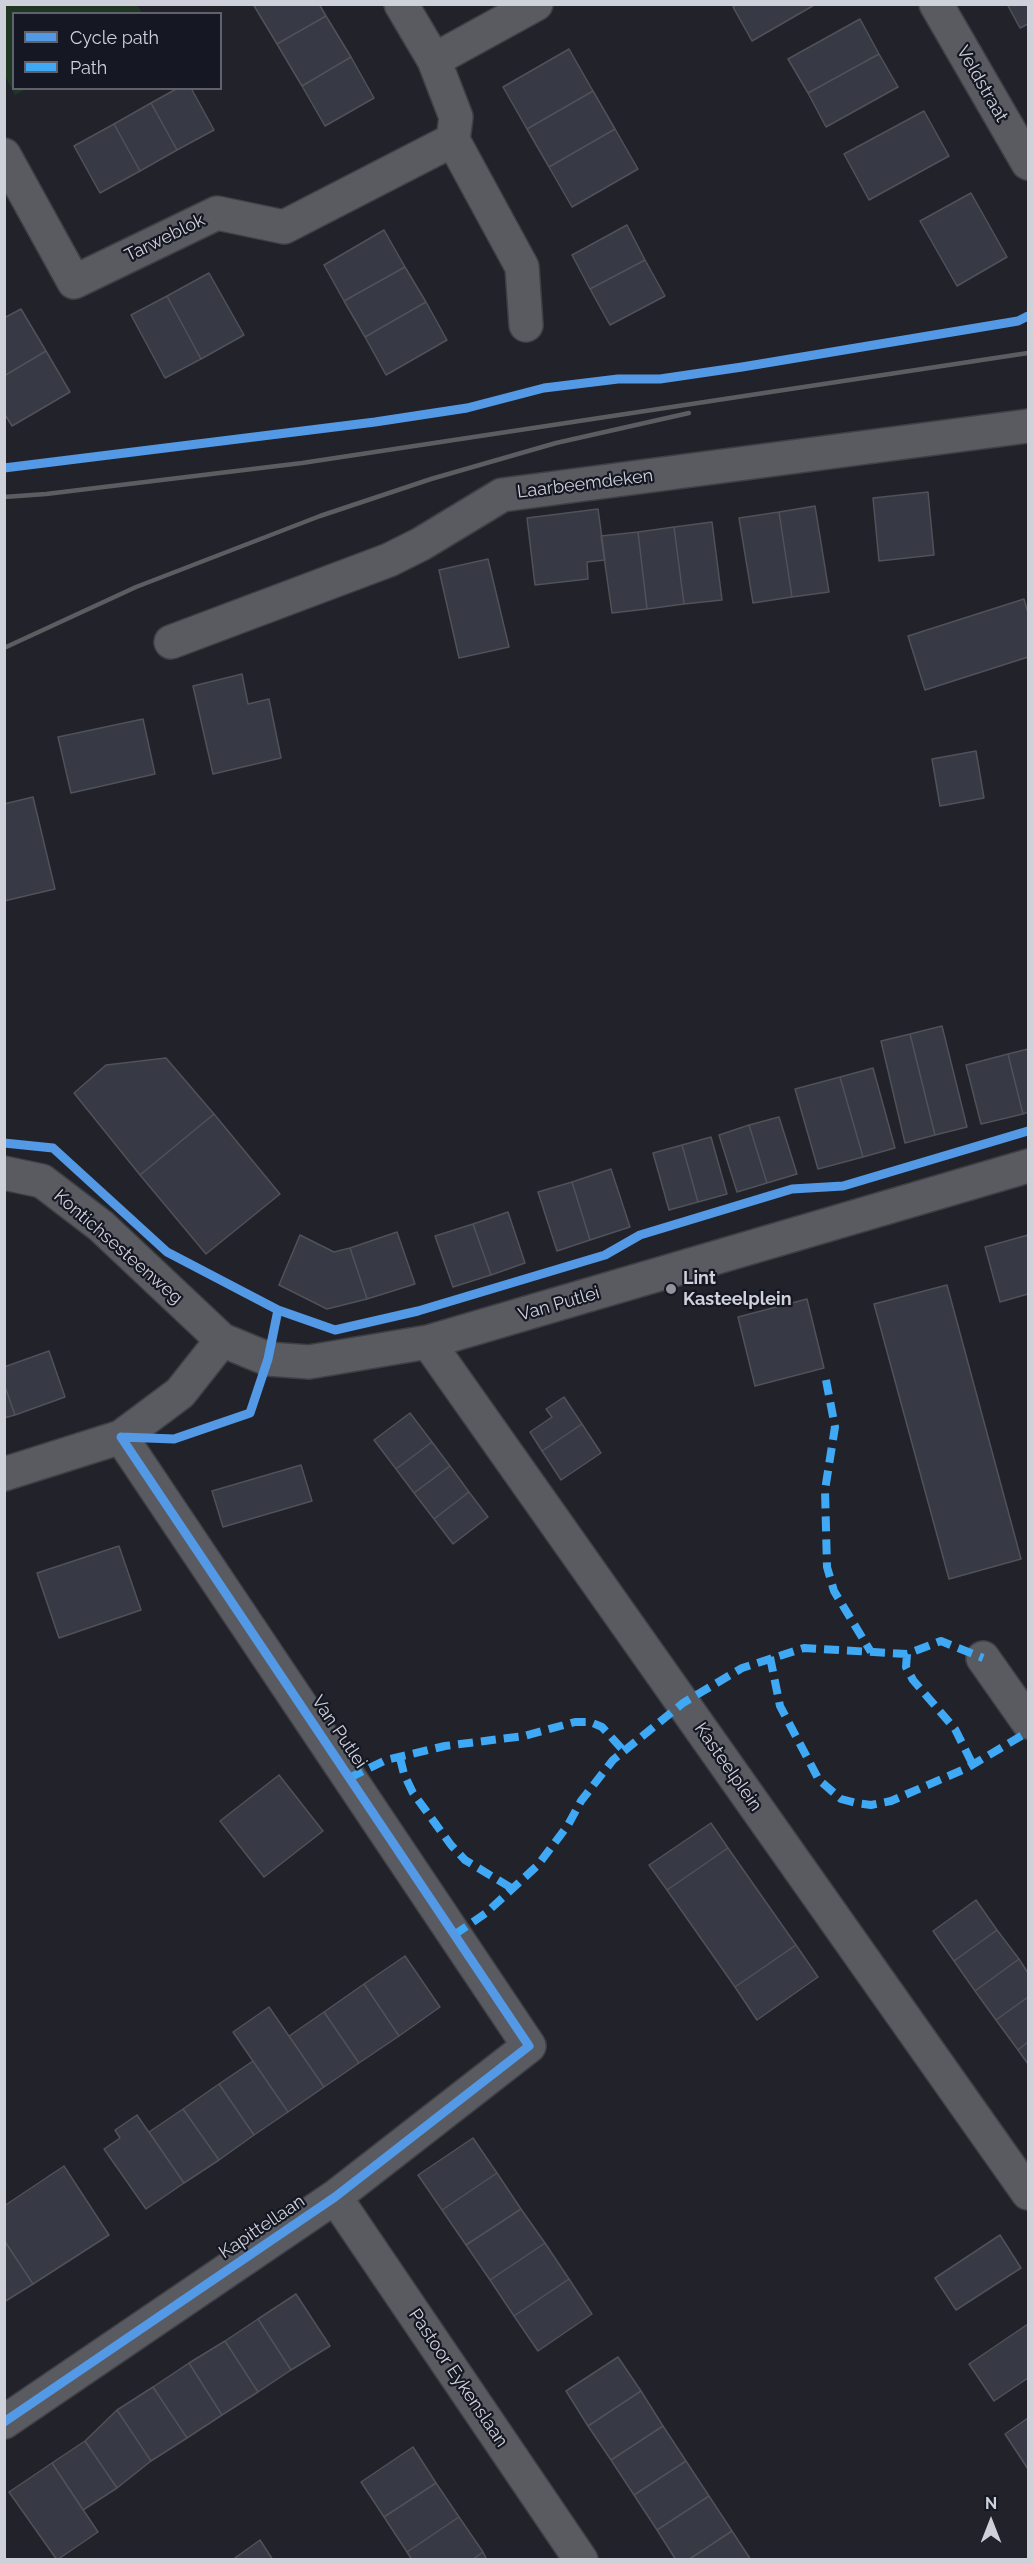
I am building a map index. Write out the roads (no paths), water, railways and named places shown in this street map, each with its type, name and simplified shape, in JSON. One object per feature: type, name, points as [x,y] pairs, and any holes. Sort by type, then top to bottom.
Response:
[{"type":"street","points":[[401,4],[434,60],[456,117],[453,140],[522,267],[526,325]]},
{"type":"street","points":[[434,60],[536,4]]},
{"type":"street","name":"Veldstraat","points":[[936,4],[1029,163]]},
{"type":"street","name":"Tarweblok","points":[[4,155],[74,282],[217,213],[284,228],[453,140]]},
{"type":"street","name":"Laarbeemdeken","points":[[171,642],[389,560],[421,544],[502,495],[1029,426]]},
{"type":"street","name":"Van Putlei","points":[[222,1340],[268,1359],[309,1362],[428,1342],[1029,1166]]},
{"type":"street","name":"Kontichsesteenweg","points":[[4,1173],[42,1181],[101,1226],[222,1340]]},
{"type":"street","points":[[4,1474],[121,1437],[180,1393],[222,1340]]},
{"type":"street","name":"Kasteelplein","points":[[428,1342],[1029,2193]]},
{"type":"street","name":"Van Putlei","points":[[121,1437],[529,2046]]},
{"type":"street","points":[[983,1658],[1029,1722]]},
{"type":"street","name":"Kapittellaan","points":[[4,2422],[335,2197],[529,2046]]},
{"type":"street","name":"Pastoor Eykenslaan","points":[[335,2197],[581,2559]]},
{"type":"railway","points":[[4,497],[302,463],[1028,353]]},
{"type":"railway","points":[[4,648],[136,587],[320,516],[431,479],[556,443],[689,413]]},
{"type":"place","name":"Lint Kasteelplein","points":[[671,1289]]}]
